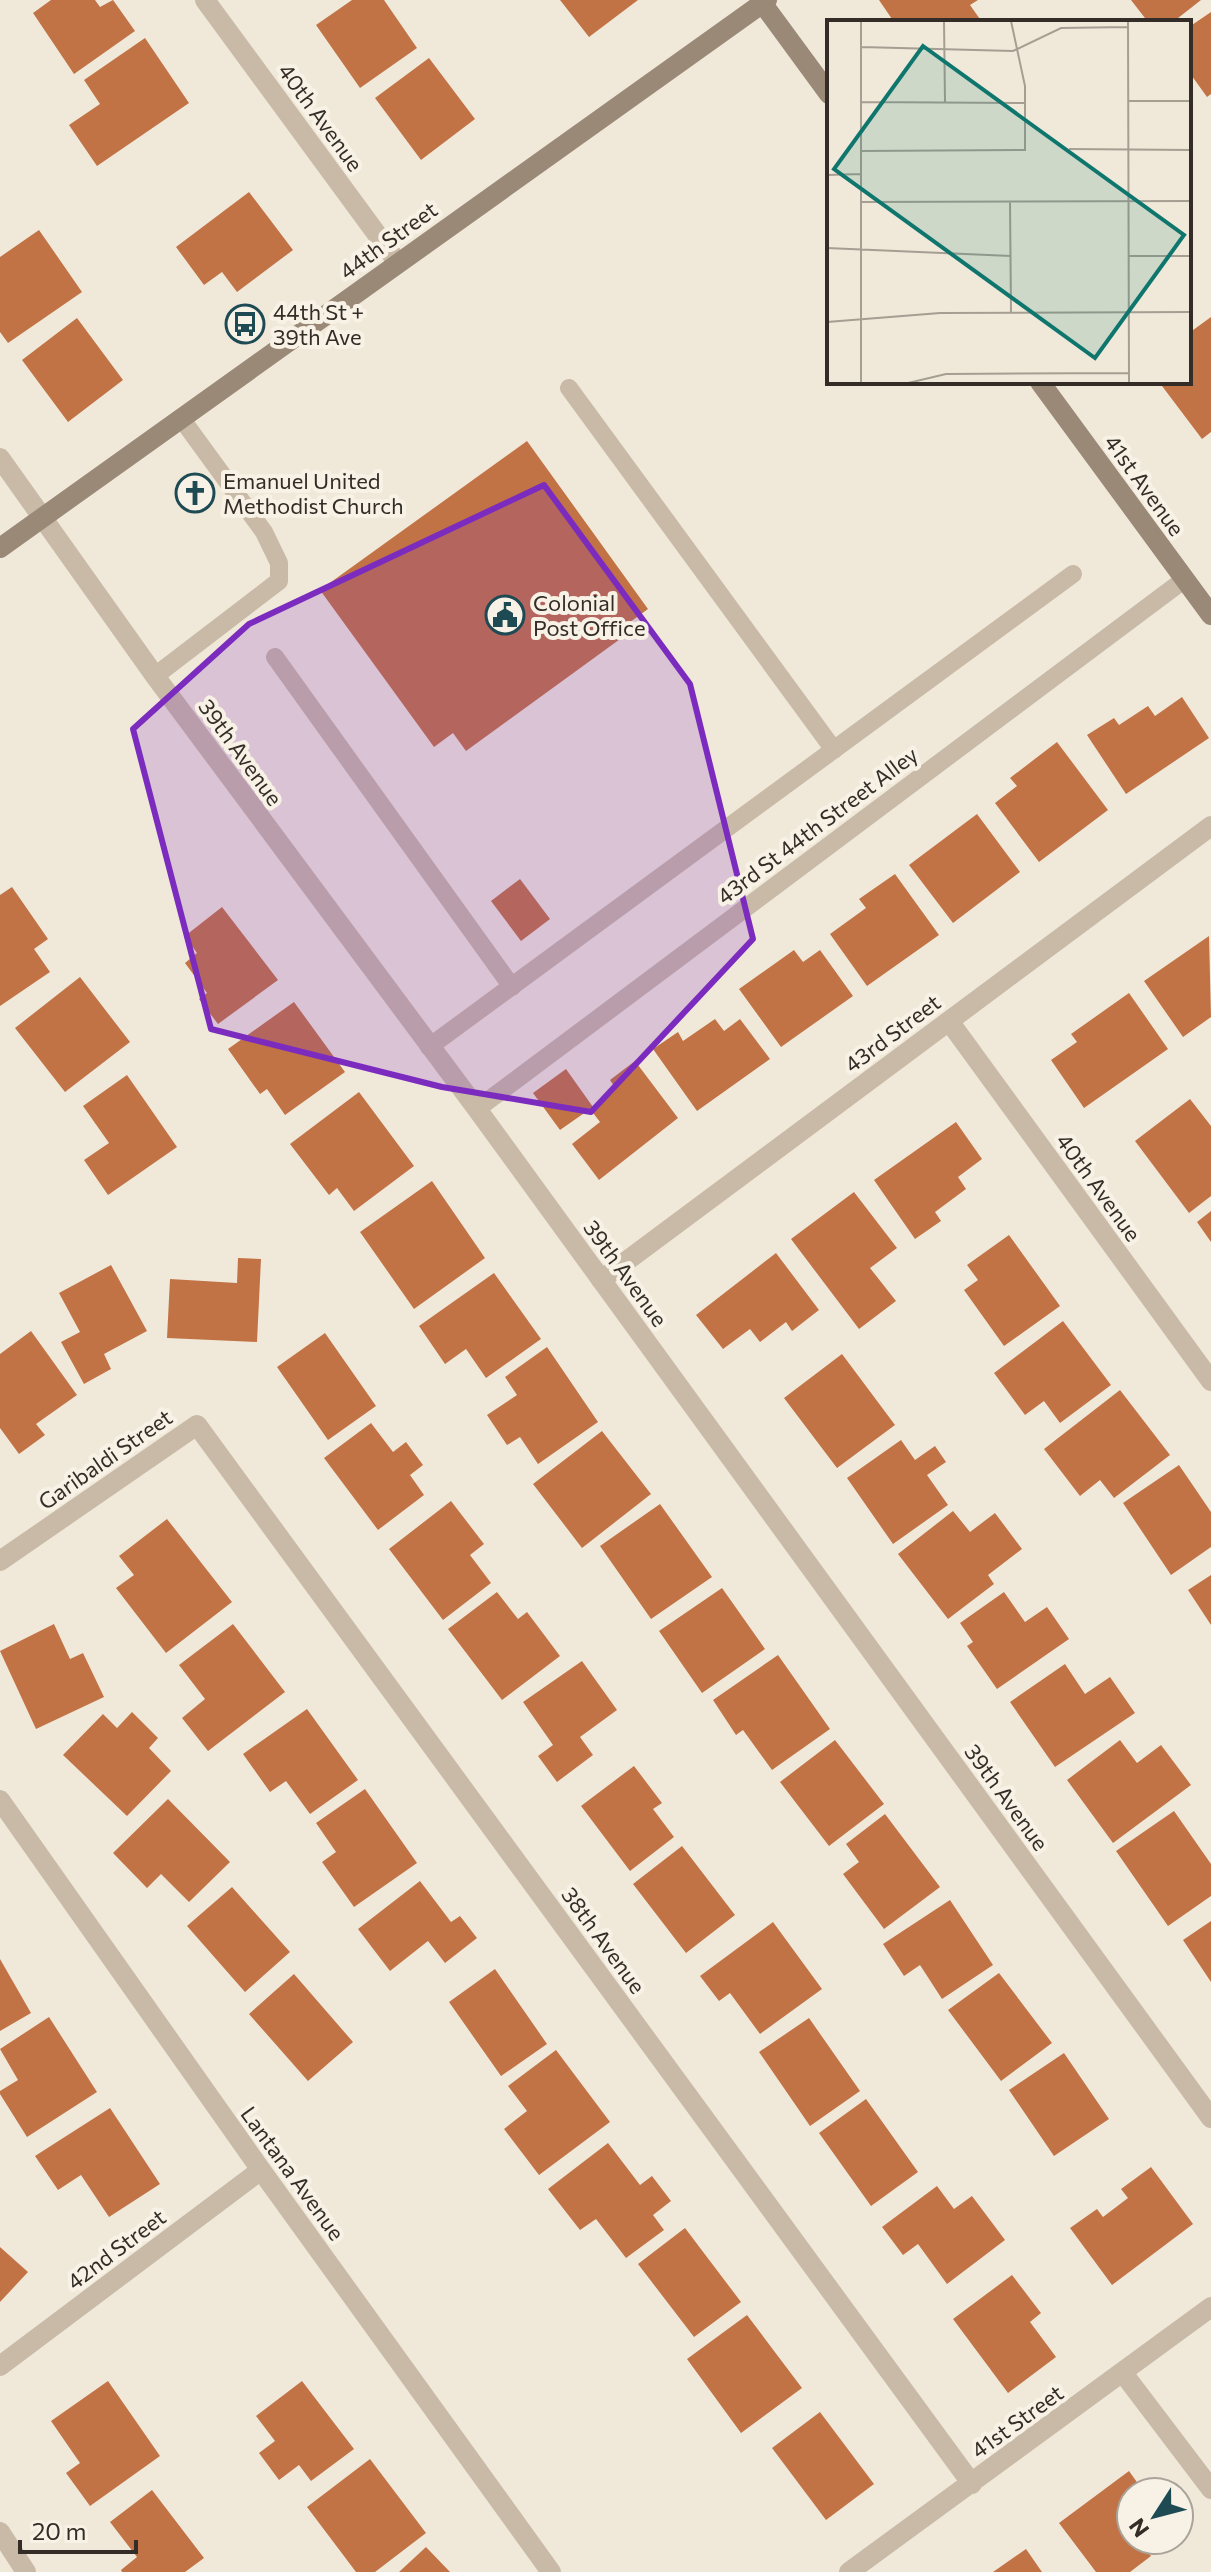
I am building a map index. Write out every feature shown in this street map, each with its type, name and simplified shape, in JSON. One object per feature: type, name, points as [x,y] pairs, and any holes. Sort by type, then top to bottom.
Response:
[{"type":"street","name":"40th Avenue","points":[[205,0],[398,263]]},
{"type":"street","name":"44th Street","points":[[0,548],[763,1]]},
{"type":"street","points":[[763,1],[827,91]]},
{"type":"street","name":"41st Avenue","points":[[1041,384],[1211,615]]},
{"type":"street","name":"39th Avenue","points":[[0,458],[155,676],[477,1109],[1211,2118]]},
{"type":"street","name":"43rd Street","points":[[601,1280],[1211,826]]},
{"type":"street","name":"40th Avenue","points":[[949,1021],[1211,1381]]},
{"type":"street","name":"Garibaldi Street","points":[[0,1561],[197,1425]]},
{"type":"street","name":"38th Avenue","points":[[197,1425],[972,2484]]},
{"type":"street","name":"Lantana Avenue","points":[[0,1800],[261,2170],[551,2572]]},
{"type":"street","name":"42nd Street","points":[[0,2366],[261,2170]]},
{"type":"street","name":"41st Street","points":[[849,2572],[1211,2307]]},
{"type":"street","points":[[1123,2373],[1211,2489]]},
{"type":"street","points":[[0,2532],[26,2572]]},
{"type":"lane","points":[[569,388],[834,750]]},
{"type":"lane","points":[[155,676],[279,581],[279,563],[264,532],[181,418]]},
{"type":"lane","points":[[429,1047],[1073,574]]},
{"type":"lane","name":"43rd St 44th Street Alley","points":[[477,1109],[1185,579]]},
{"type":"lane","points":[[275,657],[512,987]]},
{"type":"highlighted area","points":[[544,485],[690,684],[753,939],[591,1112],[442,1087],[211,1029],[133,729],[249,624]]},
{"type":"building","points":[[51,0],[95,0],[100,7],[113,0],[135,31],[74,74],[33,13]]},
{"type":"building","points":[[352,0],[384,0],[417,48],[360,88],[316,25]]},
{"type":"building","points":[[560,0],[638,0],[589,37]]},
{"type":"building","points":[[879,0],[978,0],[970,5],[981,20],[893,20]]},
{"type":"building","points":[[1131,0],[1201,0],[1176,20],[1146,20]]},
{"type":"building","points":[[1211,12],[1211,94],[1207,97],[1191,75],[1191,26]]},
{"type":"building","points":[[145,38],[189,103],[97,166],[69,125],[100,104],[84,80]]},
{"type":"building","points":[[429,58],[475,119],[421,160],[375,98]]},
{"type":"building","points":[[249,192],[293,250],[237,292],[222,272],[204,285],[176,247]]},
{"type":"building","points":[[39,230],[82,292],[8,343],[0,332],[0,257]]},
{"type":"building","points":[[1211,317],[1211,432],[1202,439],[1161,384],[1191,384],[1191,332]]},
{"type":"building","points":[[77,318],[123,380],[68,422],[22,360]]},
{"type":"building","points":[[527,441],[648,609],[622,628],[627,634],[466,751],[453,733],[434,747],[320,590]]},
{"type":"building","points":[[1182,697],[1209,738],[1126,794],[1087,735],[1114,718],[1119,725],[1148,706],[1155,716]]},
{"type":"building","points":[[1057,742],[1108,810],[1039,862],[995,803],[1017,786],[1010,778]]},
{"type":"building","points":[[977,814],[1020,872],[953,923],[909,865]]},
{"type":"building","points":[[895,874],[939,935],[867,986],[830,934],[866,908],[859,899]]},
{"type":"building","points":[[520,879],[550,919],[521,941],[491,901]]},
{"type":"building","points":[[12,887],[48,939],[34,949],[50,972],[0,1006],[0,895]]},
{"type":"building","points":[[222,907],[278,980],[218,1024],[199,999],[207,993],[185,963],[197,953],[185,936]]},
{"type":"building","points":[[1209,936],[1211,1017],[1183,1037],[1144,981]]},
{"type":"building","points":[[794,950],[803,962],[820,950],[853,996],[781,1047],[739,989]]},
{"type":"building","points":[[80,977],[130,1042],[65,1092],[15,1028]]},
{"type":"building","points":[[1129,993],[1168,1049],[1084,1108],[1051,1060],[1077,1042],[1071,1034]]},
{"type":"building","points":[[294,1002],[345,1072],[285,1115],[267,1089],[260,1094],[228,1049]]},
{"type":"building","points":[[715,1019],[724,1031],[740,1019],[770,1059],[697,1111],[653,1049],[678,1032],[683,1041]]},
{"type":"building","points":[[635,1061],[678,1118],[599,1180],[572,1144],[600,1122],[590,1109],[560,1130],[533,1093],[566,1069],[593,1107],[616,1089],[610,1080]]},
{"type":"building","points":[[127,1075],[177,1147],[108,1195],[84,1160],[109,1143],[83,1106]]},
{"type":"building","points":[[359,1092],[414,1166],[354,1211],[337,1188],[329,1195],[290,1144]]},
{"type":"building","points":[[1190,1099],[1211,1126],[1211,1196],[1189,1213],[1135,1141]]},
{"type":"building","points":[[956,1122],[982,1159],[958,1177],[966,1189],[935,1212],[941,1221],[915,1239],[874,1180]]},
{"type":"building","points":[[432,1181],[485,1258],[414,1309],[360,1232]]},
{"type":"building","points":[[854,1192],[897,1248],[870,1268],[896,1301],[859,1329],[791,1239]]},
{"type":"building","points":[[1211,1211],[1211,1242],[1197,1222]]},
{"type":"building","points":[[1009,1235],[1060,1306],[1004,1346],[964,1290],[978,1280],[967,1265]]},
{"type":"building","points":[[776,1253],[819,1310],[792,1331],[786,1322],[760,1342],[750,1329],[723,1349],[696,1315]]},
{"type":"building","points":[[238,1258],[261,1259],[257,1342],[167,1338],[170,1279],[237,1283]]},
{"type":"building","points":[[111,1265],[147,1331],[104,1354],[111,1369],[84,1384],[61,1342],[80,1332],[59,1293]]},
{"type":"building","points":[[494,1273],[541,1339],[486,1378],[466,1349],[445,1364],[419,1326]]},
{"type":"building","points":[[1063,1321],[1111,1385],[1060,1423],[1044,1401],[1025,1415],[994,1373]]},
{"type":"building","points":[[31,1331],[77,1395],[36,1424],[45,1435],[19,1454],[0,1428],[0,1354]]},
{"type":"building","points":[[325,1333],[376,1406],[328,1440],[277,1367]]},
{"type":"building","points":[[547,1347],[598,1422],[538,1464],[520,1437],[507,1445],[487,1415],[517,1395],[505,1377]]},
{"type":"building","points":[[842,1354],[895,1425],[837,1468],[784,1398]]},
{"type":"building","points":[[1120,1390],[1170,1455],[1114,1498],[1100,1480],[1080,1496],[1044,1449]]},
{"type":"building","points":[[371,1423],[393,1452],[406,1442],[423,1465],[410,1475],[424,1495],[378,1530],[324,1458]]},
{"type":"building","points":[[602,1431],[651,1494],[582,1548],[533,1484]]},
{"type":"building","points":[[901,1440],[915,1460],[935,1446],[946,1462],[927,1475],[948,1505],[893,1544],[847,1478]]},
{"type":"building","points":[[1179,1465],[1211,1512],[1211,1547],[1171,1575],[1123,1503]]},
{"type":"building","points":[[451,1501],[484,1544],[470,1555],[491,1583],[443,1620],[389,1549]]},
{"type":"building","points":[[660,1504],[712,1577],[651,1619],[600,1546]]},
{"type":"building","points":[[953,1511],[970,1532],[995,1513],[1022,1549],[988,1575],[994,1584],[948,1619],[898,1554]]},
{"type":"building","points":[[167,1519],[232,1602],[166,1653],[116,1588],[134,1575],[119,1556]]},
{"type":"building","points":[[1211,1575],[1211,1625],[1188,1590]]},
{"type":"building","points":[[722,1588],[765,1649],[702,1693],[659,1631]]},
{"type":"building","points":[[497,1592],[518,1619],[527,1612],[560,1656],[502,1700],[448,1629]]},
{"type":"building","points":[[1004,1592],[1025,1622],[1047,1607],[1069,1639],[997,1689],[967,1646],[973,1642],[960,1623]]},
{"type":"building","points":[[54,1624],[70,1659],[83,1653],[104,1697],[36,1729],[0,1651]]},
{"type":"building","points":[[233,1624],[285,1692],[208,1751],[182,1718],[205,1699],[179,1665]]},
{"type":"building","points":[[778,1655],[830,1729],[772,1770],[743,1730],[736,1735],[713,1700]]},
{"type":"building","points":[[582,1661],[617,1710],[580,1737],[593,1755],[557,1782],[538,1756],[553,1745],[523,1702]]},
{"type":"building","points":[[1065,1664],[1085,1694],[1110,1677],[1135,1713],[1055,1767],[1010,1702]]},
{"type":"building","points":[[307,1709],[358,1780],[310,1814],[286,1781],[270,1792],[243,1754]]},
{"type":"building","points":[[132,1712],[158,1738],[149,1748],[171,1771],[127,1816],[63,1755],[103,1714],[117,1728]]},
{"type":"building","points":[[835,1740],[884,1804],[829,1846],[780,1782]]},
{"type":"building","points":[[1120,1740],[1137,1763],[1161,1745],[1191,1785],[1113,1843],[1067,1780]]},
{"type":"building","points":[[634,1766],[662,1803],[653,1809],[674,1837],[630,1871],[581,1806]]},
{"type":"building","points":[[365,1789],[417,1863],[354,1907],[322,1862],[336,1852],[316,1823]]},
{"type":"building","points":[[168,1799],[230,1862],[189,1902],[161,1874],[147,1888],[113,1853]]},
{"type":"building","points":[[1174,1811],[1211,1864],[1211,1896],[1168,1926],[1116,1851]]},
{"type":"building","points":[[885,1814],[940,1887],[884,1929],[843,1874],[859,1862],[846,1844]]},
{"type":"building","points":[[682,1846],[735,1915],[686,1953],[633,1884]]},
{"type":"building","points":[[420,1881],[451,1922],[460,1916],[477,1938],[445,1963],[428,1941],[390,1971],[358,1929]]},
{"type":"building","points":[[232,1887],[290,1952],[245,1992],[187,1926]]},
{"type":"building","points":[[950,1900],[993,1965],[942,1999],[920,1965],[904,1976],[883,1944]]},
{"type":"building","points":[[1211,1921],[1211,1982],[1183,1940]]},
{"type":"building","points":[[773,1922],[822,1989],[760,2034],[730,1993],[719,2001],[700,1976]]},
{"type":"building","points":[[0,1959],[31,2013],[0,2031]]},
{"type":"building","points":[[495,1969],[547,2044],[501,2076],[449,2002]]},
{"type":"building","points":[[999,1973],[1052,2043],[1001,2081],[948,2010]]},
{"type":"building","points":[[294,1974],[353,2042],[308,2081],[249,2014]]},
{"type":"building","points":[[49,2017],[97,2092],[27,2137],[0,2094],[18,2080],[0,2049]]},
{"type":"building","points":[[809,2018],[860,2091],[810,2126],[759,2052]]},
{"type":"building","points":[[556,2050],[610,2122],[539,2175],[504,2129],[527,2111],[508,2086]]},
{"type":"building","points":[[1064,2053],[1109,2119],[1054,2156],[1009,2090]]},
{"type":"building","points":[[866,2099],[918,2172],[871,2206],[819,2133]]},
{"type":"building","points":[[110,2108],[160,2184],[109,2217],[81,2175],[58,2190],[35,2156]]},
{"type":"building","points":[[608,2143],[640,2185],[652,2176],[671,2201],[653,2215],[664,2230],[626,2258],[596,2219],[580,2230],[548,2189]]},
{"type":"building","points":[[1151,2167],[1193,2224],[1112,2285],[1070,2228],[1097,2209],[1103,2217],[1128,2198],[1121,2189]]},
{"type":"building","points":[[937,2186],[954,2209],[972,2196],[1005,2240],[947,2284],[918,2244],[903,2255],[882,2227]]},
{"type":"building","points":[[685,2228],[741,2302],[694,2337],[638,2264]]},
{"type":"building","points":[[0,2247],[28,2272],[0,2302]]},
{"type":"building","points":[[1012,2275],[1041,2313],[1030,2322],[1056,2357],[1008,2393],[953,2319]]},
{"type":"building","points":[[747,2315],[802,2388],[741,2433],[687,2359]]},
{"type":"building","points":[[108,2381],[160,2456],[90,2506],[66,2473],[80,2463],[51,2421]]},
{"type":"building","points":[[302,2381],[354,2449],[311,2481],[299,2465],[279,2480],[259,2453],[275,2441],[256,2416]]},
{"type":"building","points":[[820,2412],[874,2484],[826,2520],[772,2448]]},
{"type":"building","points":[[370,2459],[426,2533],[375,2572],[356,2572],[307,2507]]},
{"type":"building","points":[[1115,2481],[1115,2556],[1151,2556],[1130,2572],[1096,2572],[1059,2523]]},
{"type":"building","points":[[152,2490],[204,2558],[185,2572],[121,2570],[137,2557],[110,2522]]},
{"type":"building","points":[[426,2547],[450,2572],[399,2572]]},
{"type":"building","points":[[1026,2549],[1042,2572],[993,2572]]},
{"type":"place","name":"44th St + 39th Ave","points":[[245,324]]},
{"type":"place","name":"Emanuel United Methodist Church","points":[[195,493]]},
{"type":"place","name":"Colonial Post Office","points":[[505,615]]}]
